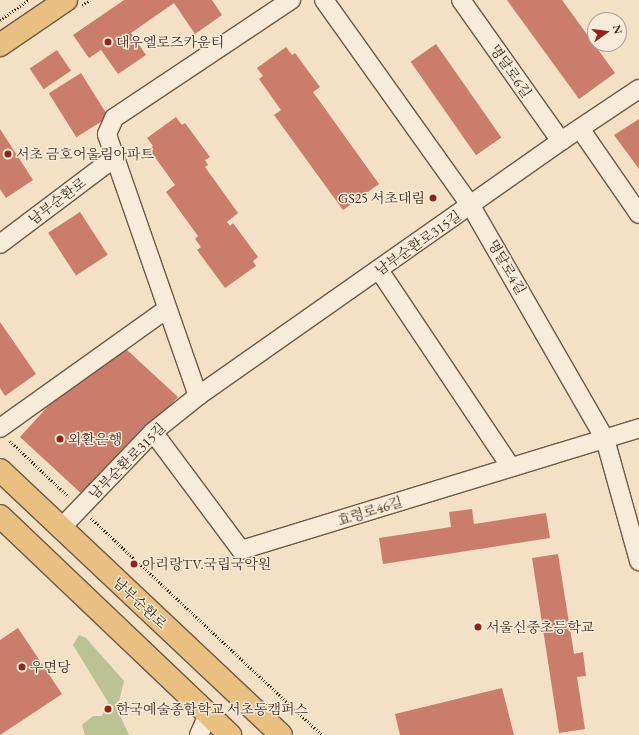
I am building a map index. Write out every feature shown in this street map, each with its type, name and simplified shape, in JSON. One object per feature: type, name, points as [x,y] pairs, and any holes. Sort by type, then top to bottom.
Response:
[{"type":"main road","points":[[0,45],[66,0]]},
{"type":"main road","name":"남부순환로","points":[[0,470],[60,529],[281,735]]},
{"type":"main road","points":[[0,516],[230,735]]},
{"type":"street","points":[[198,396],[114,158],[107,134],[114,118],[291,0]]},
{"type":"street","name":"명달로4길","points":[[324,0],[472,206],[605,438],[639,561]]},
{"type":"street","name":"명달로6길","points":[[461,0],[561,141]]},
{"type":"street","name":"남부순환로315길","points":[[60,529],[153,432],[198,396],[472,206],[561,141],[581,130],[639,89]]},
{"type":"street","points":[[581,130],[639,214]]},
{"type":"street","name":"남부순환로","points":[[0,244],[114,158]]},
{"type":"street","points":[[379,270],[511,467]]},
{"type":"street","points":[[3,432],[167,309]]},
{"type":"street","name":"효령로46길","points":[[153,432],[241,550],[639,428]]},
{"type":"street","points":[[199,735],[208,715]]},
{"type":"path","points":[[0,20],[29,0]]},
{"type":"path","points":[[3,432],[81,508],[322,735]]},
{"type":"green space","points":[[79,635],[86,638],[124,681],[117,709],[129,735],[85,735],[82,725],[93,716],[102,716],[108,702],[73,645]]},
{"type":"building","name":"대우엘로즈카운티","points":[[124,0],[212,0],[222,15],[195,34],[174,3],[131,33],[146,55],[118,74],[101,50],[89,58],[73,35]]},
{"type":"building","points":[[507,0],[562,0],[587,34],[587,52],[600,52],[615,73],[579,99]]},
{"type":"building","points":[[436,44],[501,137],[476,155],[411,62]]},
{"type":"building","points":[[286,47],[292,55],[295,53],[320,87],[313,92],[379,184],[343,210],[274,115],[281,110],[259,79],[263,76],[257,68]]},
{"type":"building","points":[[57,50],[71,71],[44,89],[30,68]]},
{"type":"building","points":[[81,73],[109,117],[76,137],[49,93]]},
{"type":"building","points":[[176,117],[182,125],[185,123],[210,157],[205,160],[208,165],[205,167],[238,213],[227,222],[230,226],[233,223],[258,257],[253,261],[256,266],[225,288],[197,250],[201,247],[195,239],[198,236],[166,192],[175,185],[149,149],[153,146],[147,138]]},
{"type":"building","points":[[639,119],[639,169],[614,135]]},
{"type":"building","name":"서초 금호어울림아파트","points":[[0,129],[33,180],[6,198],[0,189]]},
{"type":"building","points":[[80,212],[108,255],[76,275],[48,233]]},
{"type":"building","points":[[0,322],[36,374],[5,396],[0,388]]},
{"type":"building","points":[[126,349],[178,397],[84,496],[20,437],[61,392]]},
{"type":"building","points":[[472,509],[474,524],[546,513],[550,538],[383,564],[379,538],[451,527],[449,512]]},
{"type":"building","points":[[558,554],[574,654],[583,652],[586,676],[577,677],[585,729],[559,733],[532,558]]},
{"type":"building","name":"우면당","points":[[18,628],[62,694],[0,735],[0,640]]},
{"type":"building","points":[[502,688],[514,735],[400,735],[395,714]]},
{"type":"place","name":"대우엘로즈카운티","points":[[108,42]]},
{"type":"place","name":"서초 금호어울림아파트","points":[[8,154]]},
{"type":"place","name":"GS25 서초대림","points":[[433,198]]},
{"type":"place","name":"외환은행","points":[[60,439]]},
{"type":"place","name":"아리랑TV.국립국악원","points":[[134,564]]},
{"type":"place","name":"서울신중초등학교","points":[[478,627]]},
{"type":"place","name":"우면당","points":[[22,667]]},
{"type":"place","name":"한국예술종합학교 서초동캠퍼스","points":[[108,709]]}]
